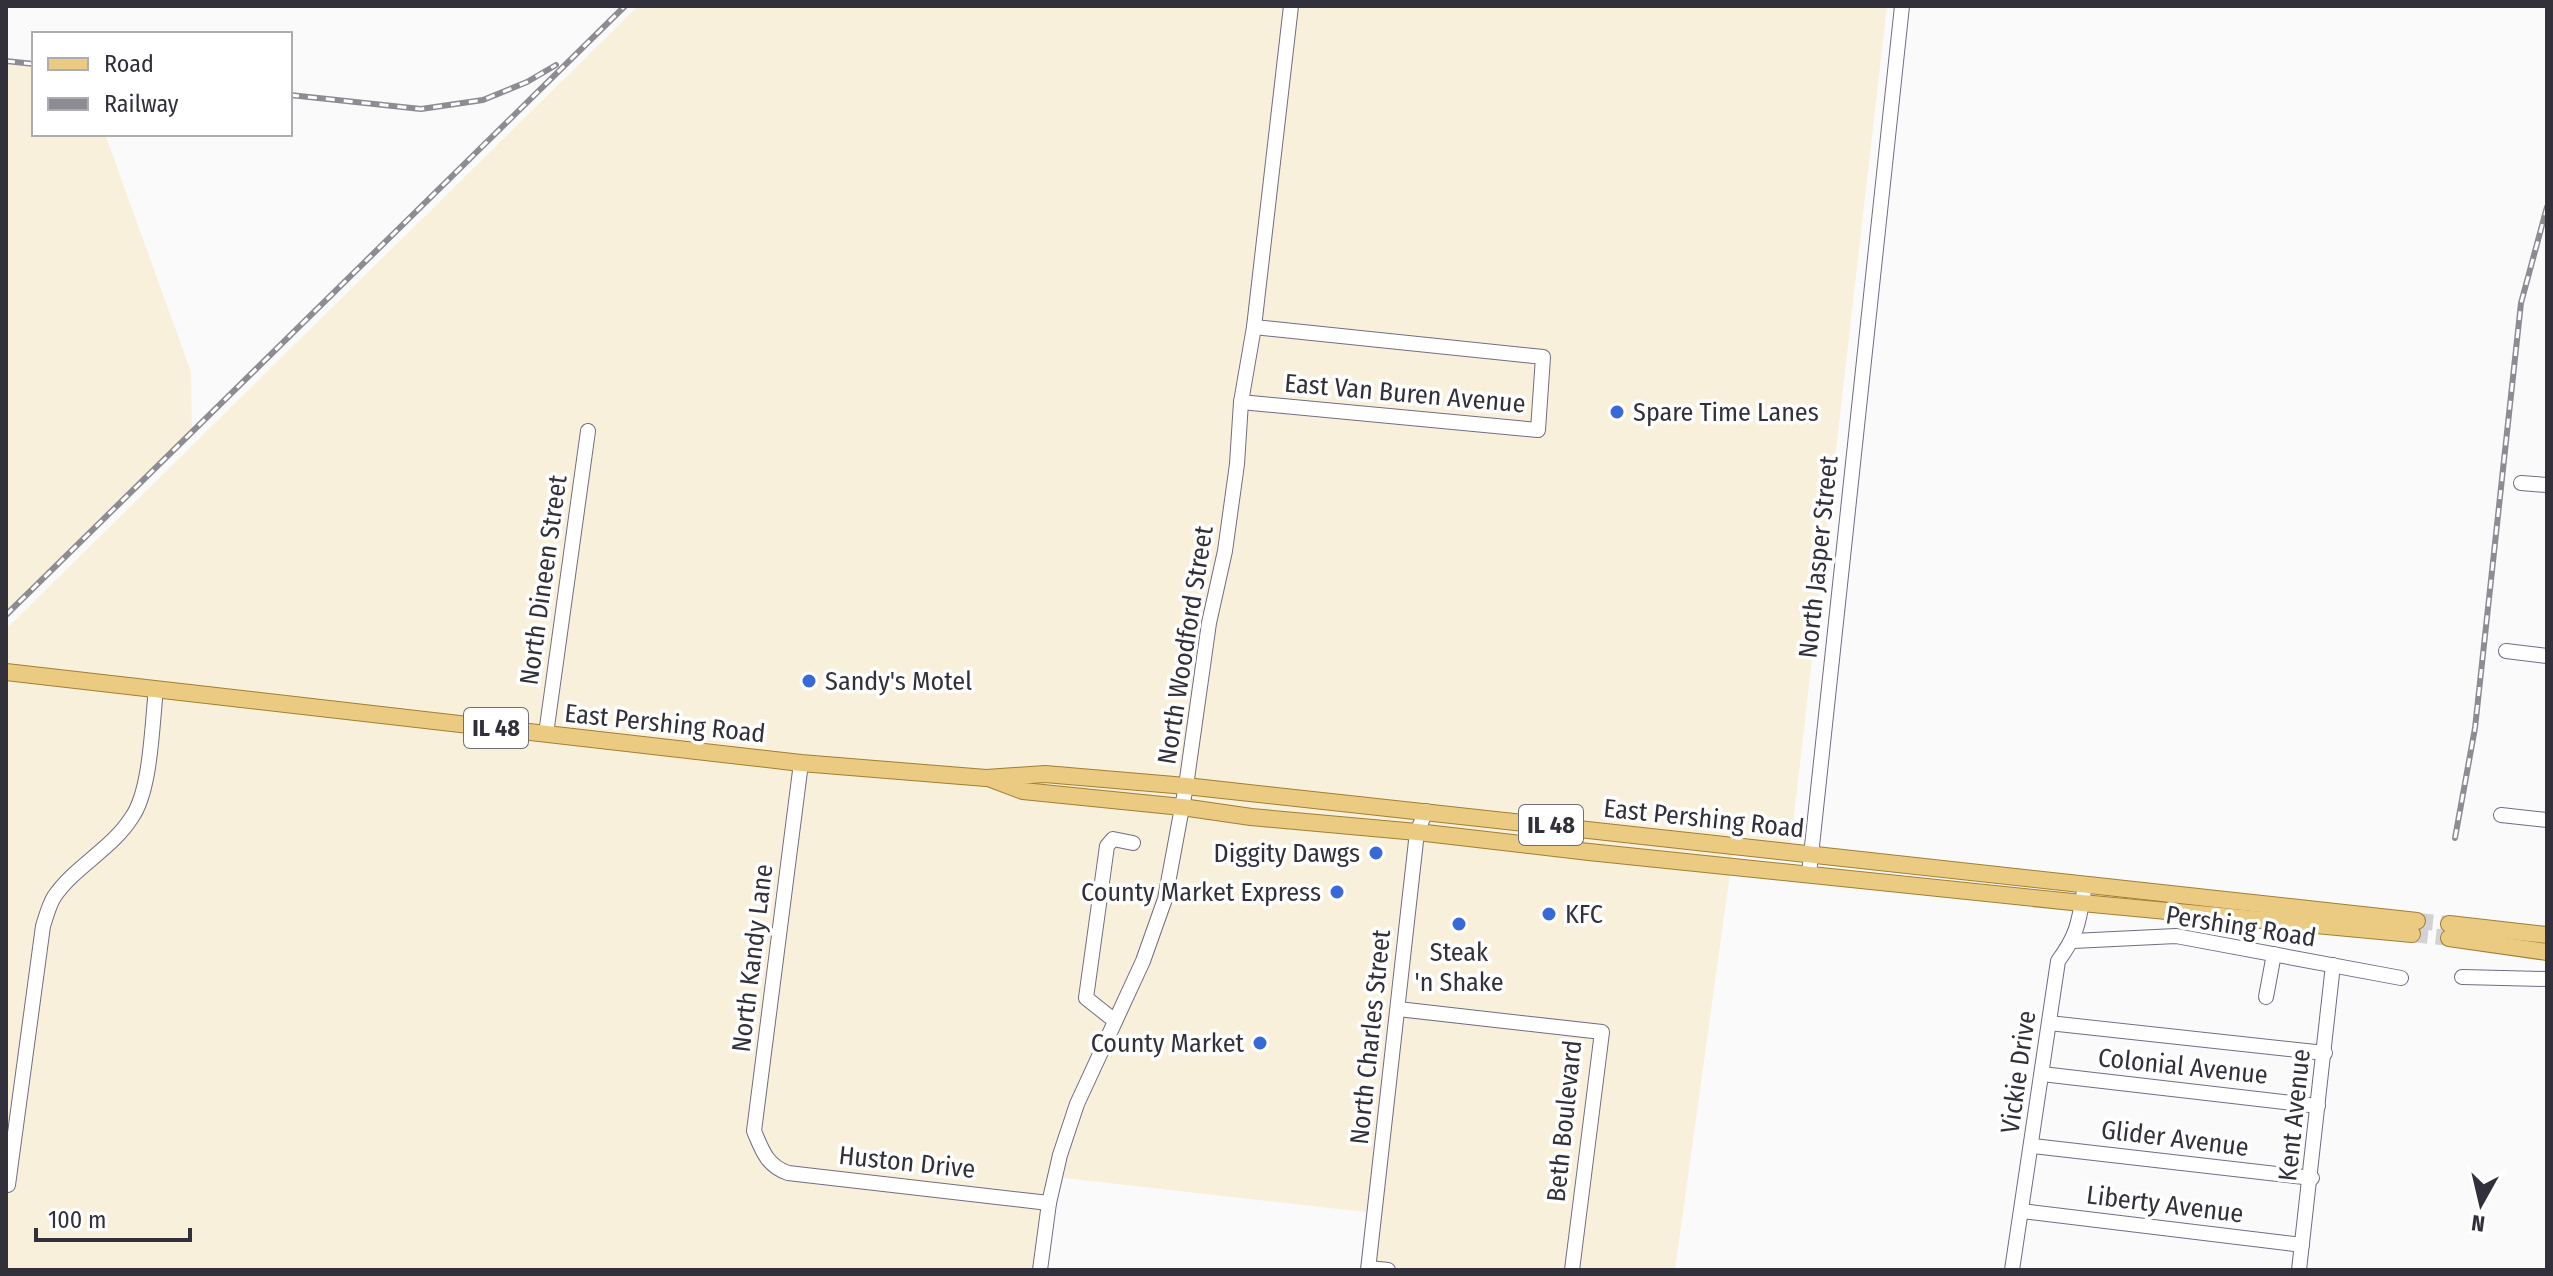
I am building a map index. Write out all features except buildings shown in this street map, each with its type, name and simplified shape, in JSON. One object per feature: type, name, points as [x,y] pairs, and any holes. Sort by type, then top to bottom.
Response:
[{"type":"main road","name":"East Pershing Road","points":[[6,672],[801,763],[986,778],[1045,774],[1426,811],[2085,885],[2414,928],[2082,903],[1251,817],[1023,791],[986,778]]},
{"type":"main road","points":[[2547,935],[2449,931],[2547,952]]},
{"type":"street","name":"North Woodford Street","points":[[1040,1270],[1049,1203],[1060,1155],[1077,1104],[1143,961],[1165,899],[1186,786],[1209,623],[1225,551],[1291,6]]},
{"type":"street","name":"North Jasper Street","points":[[1809,874],[1902,6]]},
{"type":"street","name":"East Van Buren Avenue","points":[[1241,402],[1538,430],[1543,357],[1254,327]]},
{"type":"street","name":"North Dineen Street","points":[[546,734],[588,431]]},
{"type":"street","points":[[2521,483],[2547,485]]},
{"type":"street","points":[[2506,651],[2547,656]]},
{"type":"street","points":[[8,1185],[43,926],[53,899],[67,881],[117,837],[135,814],[144,790],[156,689]]},
{"type":"street","name":"North Kandy Lane","points":[[765,1158],[754,1131],[801,763]]},
{"type":"street","name":"North Charles Street","points":[[1369,1269],[1417,832],[1426,811]]},
{"type":"street","points":[[2501,815],[2547,820]]},
{"type":"street","points":[[1115,1021],[1086,998],[1107,846],[1113,839],[1133,843]]},
{"type":"street","name":"Vickie Drive","points":[[2012,1270],[2033,1146],[2058,961],[2073,941],[2085,885]]},
{"type":"street","name":"Pershing Road","points":[[2073,941],[2176,936],[2401,978]]},
{"type":"street","points":[[2266,997],[2274,954]]},
{"type":"street","name":"Kent Avenue","points":[[2299,1270],[2312,1178],[2333,965]]},
{"type":"street","points":[[2462,977],[2547,979]]},
{"type":"street","name":"Beth Boulevard","points":[[1398,1009],[1602,1032],[1572,1270]]},
{"type":"street","points":[[2049,1023],[2325,1053]]},
{"type":"street","name":"Colonial Avenue","points":[[2042,1074],[2318,1106]]},
{"type":"street","name":"Glider Avenue","points":[[2033,1146],[2312,1178]]},
{"type":"street","name":"Huston Drive","points":[[765,1158],[779,1170],[788,1173],[1049,1203]]},
{"type":"street","name":"Liberty Avenue","points":[[2022,1211],[2302,1245]]},
{"type":"street","points":[[1369,1269],[1388,1270]]},
{"type":"shaded area","points":[[638,6],[1887,6],[1790,851],[1734,845],[1675,1270],[1368,1270],[1375,1213],[1055,1177],[1040,1270],[6,1270],[6,629]]},
{"type":"shaded area","points":[[6,61],[32,64],[32,136],[106,136],[191,372],[192,434],[6,615]]},
{"type":"tunnel","points":[[2417,921],[2449,924]]},
{"type":"tunnel","points":[[2412,934],[2449,938]]},
{"type":"railway","points":[[6,615],[625,6]]},
{"type":"railway","points":[[6,61],[32,64]]},
{"type":"railway","points":[[292,95],[421,109],[483,100],[527,82],[556,65]]},
{"type":"railway","points":[[2455,838],[2475,728],[2521,303],[2547,207]]},
{"type":"place","name":"Spare Time Lanes","points":[[1617,412]]},
{"type":"place","name":"Sandy's Motel","points":[[809,681]]},
{"type":"place","name":"Diggity Dawgs","points":[[1376,853]]},
{"type":"place","name":"County Market Express","points":[[1337,892]]},
{"type":"place","name":"KFC","points":[[1549,914]]},
{"type":"place","name":"Steak 'n Shake","points":[[1459,924]]},
{"type":"place","name":"County Market","points":[[1260,1043]]}]
